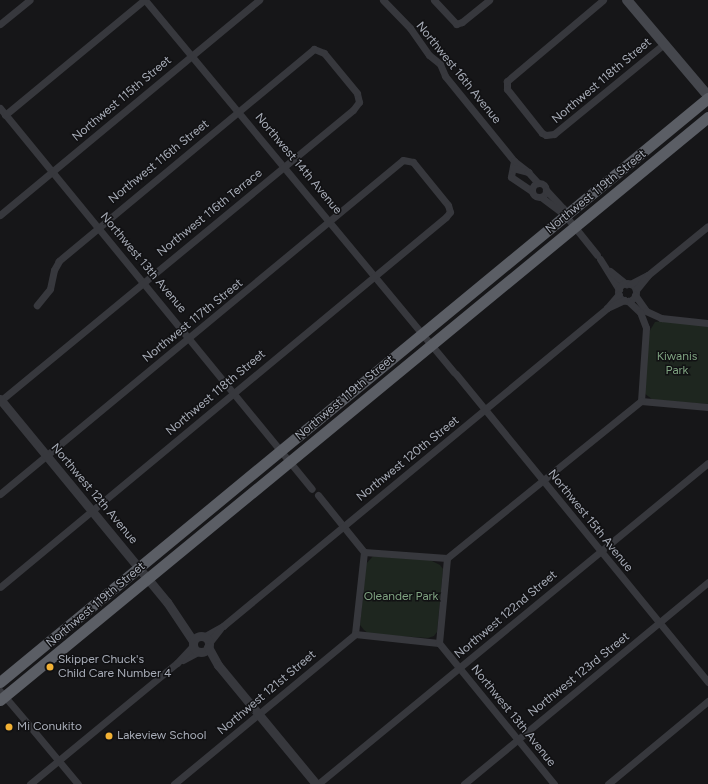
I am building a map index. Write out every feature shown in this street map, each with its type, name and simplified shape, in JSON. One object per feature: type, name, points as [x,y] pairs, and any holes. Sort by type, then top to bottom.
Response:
[{"type":"highway","name":"Northwest 119th Street","points":[[0,682],[708,97]]},
{"type":"highway","name":"Northwest 119th Street","points":[[2,696],[148,579],[708,116]]},
{"type":"main road","points":[[627,0],[708,97]]},
{"type":"street","points":[[0,24],[30,0]]},
{"type":"street","points":[[5,115],[145,0]]},
{"type":"street","name":"Northwest 14th Avenue","points":[[145,0],[240,111],[431,344]]},
{"type":"street","name":"Northwest 115th Street","points":[[0,215],[259,0]]},
{"type":"street","name":"Northwest 16th Avenue","points":[[383,0],[410,28],[428,55],[440,64],[445,76],[514,164],[538,183],[543,184],[546,190],[563,208],[565,215]]},
{"type":"street","points":[[434,0],[453,22],[462,22],[489,0]]},
{"type":"street","name":"Northwest 118th Street","points":[[603,0],[510,77],[505,85],[542,133],[546,135],[554,134],[664,44]]},
{"type":"street","name":"Northwest 116th Street","points":[[37,305],[50,289],[54,270],[59,261],[98,226],[314,49],[324,53],[357,93],[359,102]]},
{"type":"street","name":"Northwest 116th Terrace","points":[[0,400],[285,166],[359,102]]},
{"type":"street","name":"Northwest 13th Avenue","points":[[0,108],[191,338],[312,489]]},
{"type":"street","name":"Northwest 117th Street","points":[[0,494],[191,338],[399,164],[407,159],[413,162],[448,205],[450,212],[446,217]]},
{"type":"street","name":"Northwest 16th Avenue","points":[[514,164],[511,177],[520,180],[536,196],[540,197],[565,215],[610,271]]},
{"type":"street","points":[[520,180],[526,172]]},
{"type":"street","points":[[532,191],[532,186],[538,183]]},
{"type":"street","points":[[540,197],[546,190]]},
{"type":"street","name":"Northwest 118th Street","points":[[0,587],[446,217]]},
{"type":"street","name":"Northwest 120th Street","points":[[30,784],[608,308],[619,292],[628,284],[648,275],[708,226]]},
{"type":"street","points":[[610,271],[628,284],[636,293],[646,311],[661,318],[708,323]]},
{"type":"street","points":[[610,271],[619,292],[626,301],[642,315],[646,328],[641,401]]},
{"type":"street","name":"Northwest 120th Street","points":[[608,308],[626,301],[636,293],[648,275]]},
{"type":"street","points":[[646,328],[653,320],[661,318]]},
{"type":"street","name":"Northwest 15th Avenue","points":[[431,344],[708,682]]},
{"type":"street","name":"Northwest 12th Avenue","points":[[0,400],[317,784]]},
{"type":"street","points":[[364,552],[447,558],[641,401],[708,408]]},
{"type":"street","name":"Northwest 122nd Street","points":[[317,784],[708,463]]},
{"type":"street","points":[[318,496],[364,552],[355,634],[439,643],[447,558]]},
{"type":"street","name":"Northwest 123rd Street","points":[[464,784],[708,582]]},
{"type":"street","name":"Northwest 121st Street","points":[[174,784],[355,634]]},
{"type":"street","name":"Northwest 13th Avenue","points":[[439,643],[554,784]]},
{"type":"street","points":[[2,696],[31,727],[78,784]]},
{"type":"street","points":[[608,784],[708,702]]},
{"type":"green space","name":"Kiwanis Park","points":[[661,321],[708,326],[708,404],[653,400],[644,393],[649,332],[655,322]]},
{"type":"green space","name":"Oleander Park","points":[[373,556],[430,560],[440,565],[443,569],[437,632],[434,636],[428,638],[369,634],[360,625],[366,564]]},
{"type":"place","name":"Skipper Chuck's Child Care Number 4","points":[[50,667]]},
{"type":"place","name":"Mi Conukito","points":[[9,727]]},
{"type":"place","name":"Lakeview School","points":[[109,736]]}]
